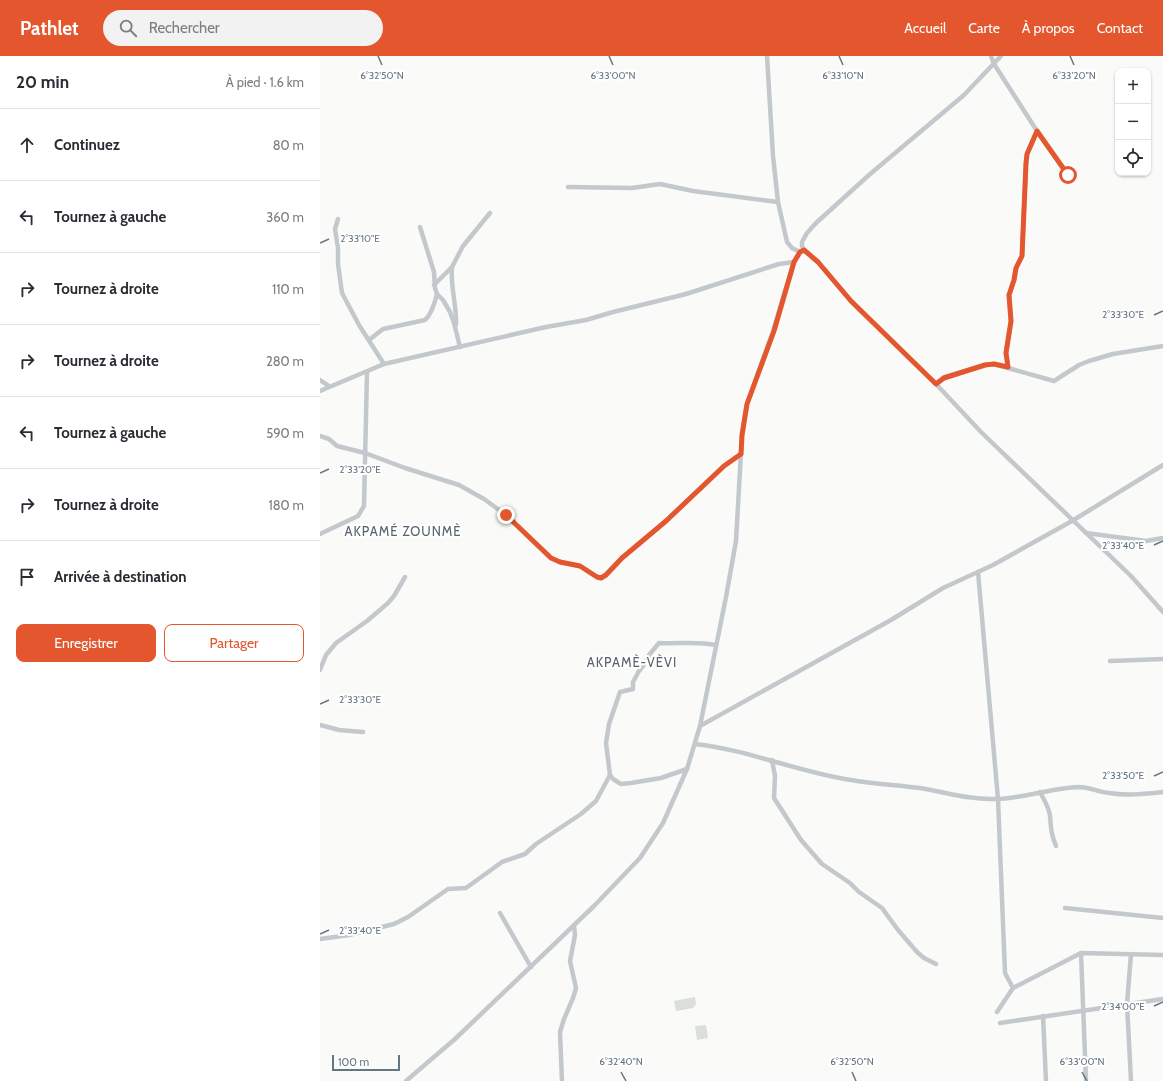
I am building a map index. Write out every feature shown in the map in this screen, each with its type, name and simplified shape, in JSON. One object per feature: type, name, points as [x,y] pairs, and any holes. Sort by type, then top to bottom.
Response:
[{"type":"street","points":[[767,56],[772,156],[778,202],[787,242],[792,248],[802,251],[818,262],[851,301],[936,384],[981,432],[1131,576],[1163,612]]},
{"type":"street","points":[[991,56],[994,64],[1037,131],[1068,175]]},
{"type":"street","points":[[406,1081],[455,1039],[574,926],[625,875],[651,843],[663,823],[687,769],[700,726],[736,542],[742,435],[747,404],[774,331],[794,262],[802,251],[802,242],[807,233],[816,223],[869,175],[964,95],[1001,56]]},
{"type":"street","points":[[1008,367],[1006,353],[1011,321],[1009,295],[1016,268],[1022,256],[1027,154],[1037,131]]},
{"type":"street","points":[[568,187],[632,188],[660,184],[693,191],[778,202]]},
{"type":"street","points":[[434,285],[452,267],[463,246],[490,213]]},
{"type":"street","points":[[338,219],[335,229],[342,293],[359,325],[384,364]]},
{"type":"street","points":[[420,227],[434,272],[434,285],[437,294],[443,300],[450,312],[456,329],[460,348]]},
{"type":"street","points":[[320,391],[384,364],[460,348],[546,327],[586,320],[612,312],[686,294],[779,264],[794,262]]},
{"type":"street","points":[[452,267],[451,281],[456,329]]},
{"type":"street","points":[[369,340],[383,329],[425,320],[428,318],[437,294]]},
{"type":"street","points":[[936,384],[944,378],[985,365],[994,364],[1054,381],[1079,365],[1089,361],[1113,354],[1163,346]]},
{"type":"street","points":[[320,534],[358,516],[362,511],[364,501],[367,372]]},
{"type":"street","points":[[320,380],[329,386]]},
{"type":"street","points":[[320,436],[329,439],[337,446],[364,453],[459,485],[484,498],[506,515],[551,558],[560,562],[580,566],[592,575],[601,578],[666,521],[724,466],[741,454]]},
{"type":"street","points":[[700,726],[891,620],[943,588],[993,565],[1072,521],[1163,465]]},
{"type":"street","points":[[1086,533],[1146,541],[1163,538]]},
{"type":"street","points":[[978,572],[998,799],[1005,973],[1013,988]]},
{"type":"street","points":[[320,670],[326,655],[336,644],[388,603],[405,577]]},
{"type":"street","points":[[320,939],[394,924],[408,917],[448,889],[466,888],[502,862],[525,854],[536,844],[581,814],[596,800],[610,775],[606,743],[612,715],[620,692],[633,689],[633,682],[638,671],[646,662],[649,655],[659,643],[680,644],[694,642],[716,645]]},
{"type":"street","points":[[1110,661],[1163,659]]},
{"type":"street","points":[[320,725],[339,730],[363,732]]},
{"type":"street","points":[[695,744],[714,746],[740,752],[824,775],[985,799],[998,799],[1082,787],[1107,793],[1125,795],[1163,792]]},
{"type":"street","points":[[772,760],[775,776],[774,798],[801,840],[822,864],[882,908],[917,952],[936,964]]},
{"type":"street","points":[[610,775],[617,781],[625,784],[660,778],[687,769]]},
{"type":"street","points":[[1040,792],[1048,807],[1050,815],[1050,830],[1056,846]]},
{"type":"street","points":[[1065,908],[1163,918]]},
{"type":"street","points":[[500,913],[531,967]]},
{"type":"street","points":[[562,1081],[560,1032],[576,988],[570,961],[575,935],[574,926]]},
{"type":"street","points":[[1080,953],[1086,1081]]},
{"type":"street","points":[[998,1012],[1013,988],[1080,953],[1163,955]]},
{"type":"street","points":[[1131,954],[1127,1004],[1131,1081]]},
{"type":"street","points":[[1000,1023],[1163,999]]},
{"type":"street","points":[[1043,1016],[1046,1081]]},
{"type":"shaded area","points":[[695,997],[696,1004],[693,1008],[676,1011],[674,1001]]},
{"type":"shaded area","points":[[706,1025],[708,1038],[697,1040],[695,1026]]},
{"type":"district","name":"AKPAMÉ ZOUNMÈ","points":[[403,531]]},
{"type":"district","name":"AKPAMÈ-VÈVI","points":[[632,662]]},
{"type":"route","points":[[506,515],[551,558],[560,562],[580,566],[597,577],[601,578],[606,575],[622,558],[666,521],[724,466],[741,454],[742,435],[747,404],[774,331],[794,262],[800,252],[804,250],[818,262],[851,301],[936,384],[944,378],[985,365],[994,364],[1008,367],[1006,353],[1011,321],[1009,295],[1016,268],[1022,256],[1027,154],[1037,131],[1068,175]]}]
